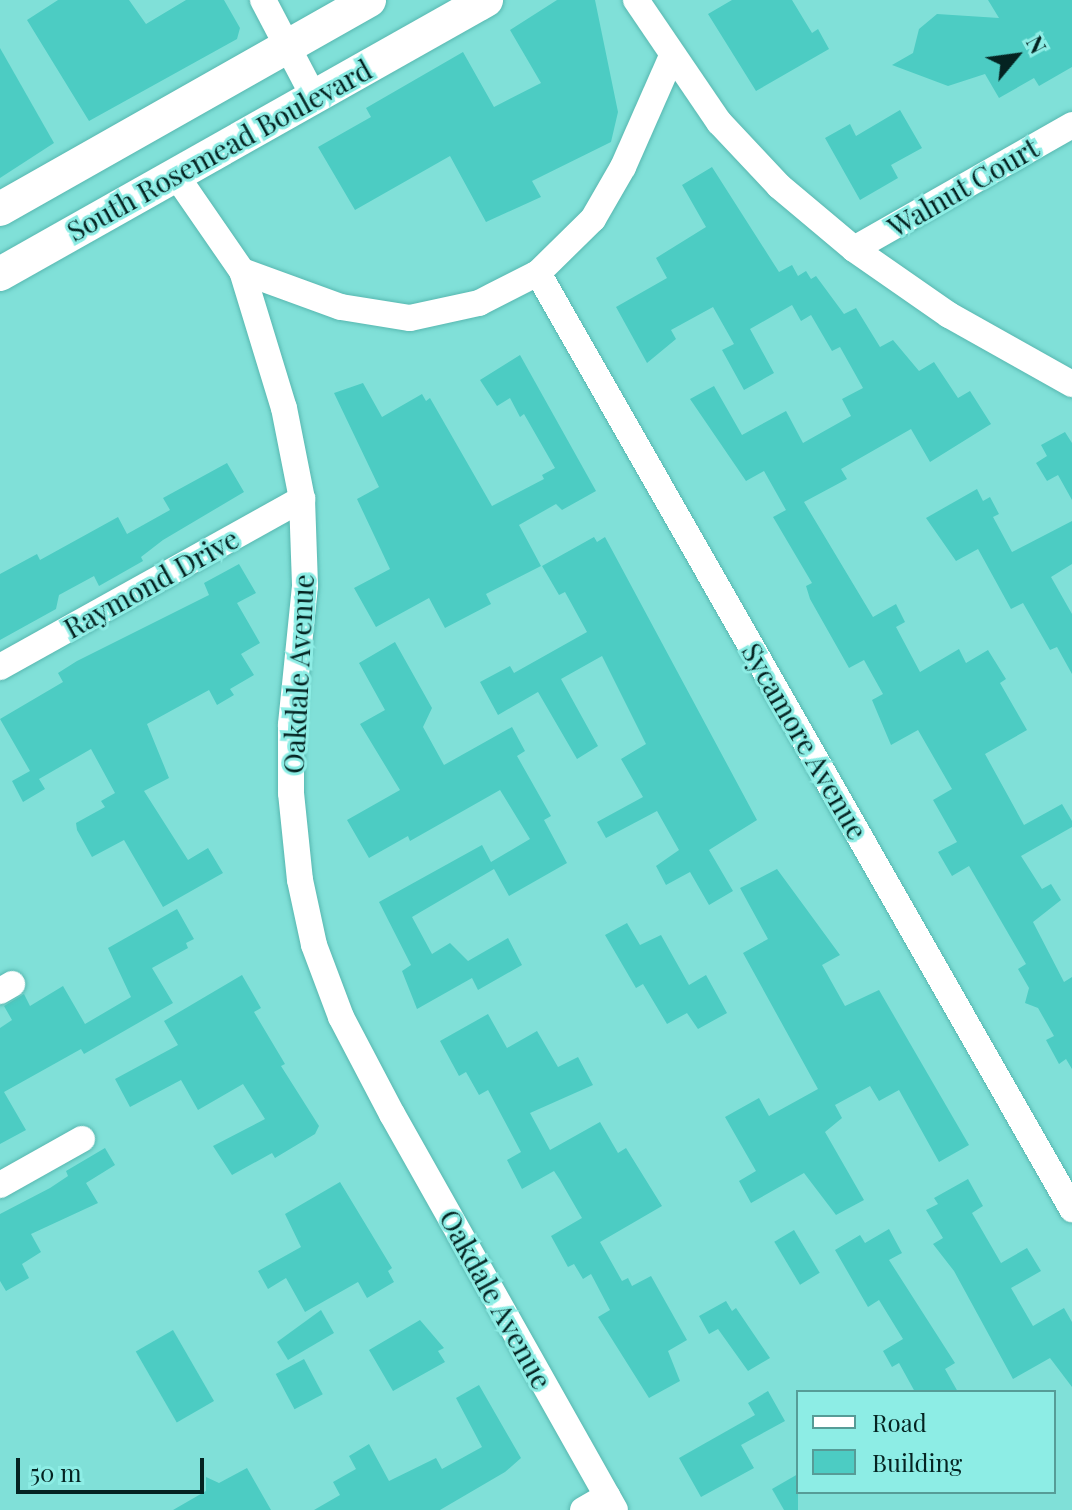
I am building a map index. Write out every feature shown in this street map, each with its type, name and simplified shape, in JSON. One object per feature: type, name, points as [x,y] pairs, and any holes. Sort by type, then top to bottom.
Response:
[{"type":"main road","name":"South Rosemead Boulevard","points":[[0,209],[369,0]]},
{"type":"main road","name":"South Rosemead Boulevard","points":[[0,274],[375,63],[444,16],[486,0]]},
{"type":"street","points":[[263,0],[314,97]]},
{"type":"street","points":[[639,3],[671,58],[719,122],[779,186],[854,249],[949,315],[1072,384]]},
{"type":"street","points":[[242,271],[341,307],[410,318],[479,303],[538,273],[593,219],[623,167],[671,58]]},
{"type":"street","name":"Walnut Court","points":[[854,249],[1072,125]]},
{"type":"street","name":"Oakdale Avenue","points":[[175,174],[242,271],[284,408],[302,499],[305,586],[291,725],[291,793],[300,880],[314,945],[341,1017],[392,1114],[611,1503]]},
{"type":"street","name":"Sycamore Avenue","points":[[538,273],[1072,1209]]},
{"type":"street","name":"Raymond Drive","points":[[0,667],[302,499]]},
{"type":"street","points":[[0,1185],[82,1139]]},
{"type":"street","points":[[583,1510],[611,1503]]},
{"type":"building","points":[[58,0],[129,0],[146,24],[186,0],[224,0],[240,28],[237,39],[89,121],[27,20]]},
{"type":"building","points":[[557,0],[595,0],[618,112],[611,142],[532,181],[541,197],[486,222],[450,156],[355,210],[318,147],[371,117],[366,108],[463,52],[494,107],[541,83],[510,30]]},
{"type":"building","points":[[732,0],[792,0],[812,33],[818,29],[829,49],[756,91],[708,14]]},
{"type":"building","points":[[988,0],[1072,0],[1072,67],[1039,86],[1034,78],[999,98],[985,74],[948,86],[892,65],[913,53],[919,29],[937,14],[999,18]]},
{"type":"building","points":[[0,48],[54,143],[0,178]]},
{"type":"building","points":[[900,110],[922,148],[891,165],[898,178],[860,200],[825,138],[850,124],[856,136]]},
{"type":"building","points":[[712,167],[779,272],[792,265],[798,276],[806,271],[811,279],[816,276],[844,314],[856,308],[880,347],[893,340],[919,371],[934,362],[958,398],[970,391],[991,424],[930,462],[911,429],[841,469],[847,479],[804,502],[873,617],[896,604],[905,622],[896,627],[920,672],[959,649],[966,663],[988,650],[1006,679],[1000,683],[1027,730],[985,754],[1024,825],[1062,804],[1072,821],[1072,827],[1021,856],[1042,889],[1051,884],[1061,900],[1033,922],[1064,982],[1072,977],[1072,1069],[1066,1059],[1059,1064],[1046,1040],[1054,1036],[1038,1008],[1025,1003],[1029,988],[1018,969],[1026,964],[969,866],[952,876],[938,852],[957,842],[933,800],[952,789],[918,730],[891,745],[872,700],[883,694],[864,660],[849,668],[810,599],[806,586],[812,583],[773,517],[786,510],[764,471],[746,481],[690,399],[714,386],[742,435],[786,411],[803,443],[851,416],[842,399],[863,388],[840,347],[832,351],[811,315],[801,321],[792,305],[750,329],[774,373],[744,390],[722,350],[734,344],[713,307],[671,330],[676,339],[647,363],[616,307],[667,278],[656,258],[706,227],[682,185]]},
{"type":"building","points":[[520,355],[596,491],[562,510],[556,504],[519,525],[541,566],[486,594],[491,604],[445,628],[429,598],[376,627],[354,588],[390,569],[357,499],[379,487],[334,393],[363,383],[382,417],[422,394],[426,401],[430,398],[492,506],[544,479],[542,475],[555,468],[524,414],[520,417],[510,398],[497,406],[480,380]]},
{"type":"building","points":[[1065,432],[1072,443],[1072,500],[1058,475],[1047,481],[1036,463],[1047,456],[1041,445]]},
{"type":"building","points":[[227,463],[244,492],[163,540],[141,557],[143,561],[99,586],[94,576],[59,595],[56,609],[0,640],[0,574],[37,554],[40,560],[118,517],[127,534],[170,510],[163,498]]},
{"type":"building","points":[[977,489],[983,501],[990,497],[999,514],[993,517],[1012,552],[1072,521],[1072,564],[1051,577],[1072,614],[1072,674],[1057,647],[1050,650],[1023,603],[1011,609],[978,549],[956,561],[926,518]]},
{"type":"building","points":[[594,537],[597,542],[605,537],[757,820],[709,850],[733,891],[709,905],[690,872],[666,885],[656,866],[679,850],[657,811],[606,838],[597,822],[643,797],[621,759],[646,744],[602,656],[561,679],[598,746],[577,759],[538,692],[498,715],[480,682],[510,666],[514,673],[587,632],[565,592],[559,595],[542,566]]},
{"type":"building","points":[[239,564],[256,593],[237,603],[260,643],[241,654],[254,675],[230,689],[234,695],[217,705],[209,690],[147,724],[169,778],[144,791],[188,860],[208,848],[223,873],[163,907],[124,840],[92,857],[77,830],[76,823],[105,807],[101,801],[115,793],[91,749],[39,779],[45,789],[23,802],[12,781],[30,771],[0,719],[63,682],[58,673],[77,661],[209,595],[204,583]]},
{"type":"building","points":[[395,642],[432,708],[423,727],[444,765],[512,727],[525,751],[517,756],[551,816],[544,820],[567,863],[509,896],[494,869],[412,917],[432,954],[450,943],[468,961],[508,938],[522,965],[478,990],[472,978],[417,1009],[402,971],[411,965],[379,902],[482,845],[491,862],[530,839],[500,790],[410,841],[408,836],[369,858],[347,820],[400,790],[360,724],[385,710],[359,663]]},
{"type":"building","points":[[777,869],[840,955],[822,965],[845,1006],[879,990],[969,1145],[939,1162],[899,1090],[879,1101],[870,1086],[835,1105],[842,1118],[825,1132],[864,1200],[836,1215],[804,1173],[751,1203],[739,1181],[756,1171],[725,1117],[759,1098],[769,1116],[818,1089],[743,953],[768,939],[740,888]]},
{"type":"building","points":[[177,909],[194,939],[186,943],[188,948],[152,968],[173,1003],[84,1054],[81,1049],[4,1092],[26,1130],[0,1144],[0,1028],[12,1020],[4,1006],[24,994],[30,1006],[63,986],[85,1024],[131,997],[108,948]]},
{"type":"building","points":[[627,923],[640,945],[661,935],[689,985],[706,975],[727,1013],[698,1029],[687,1013],[667,1024],[643,984],[636,988],[605,935]]},
{"type":"building","points":[[242,975],[261,1008],[254,1012],[285,1064],[281,1066],[319,1126],[315,1134],[275,1158],[272,1153],[232,1175],[213,1146],[265,1119],[243,1084],[198,1110],[181,1080],[130,1107],[115,1079],[178,1045],[164,1021]]},
{"type":"building","points":[[488,1014],[507,1048],[537,1031],[558,1067],[578,1057],[593,1085],[530,1113],[550,1150],[600,1122],[618,1153],[626,1148],[662,1206],[600,1242],[622,1281],[628,1278],[632,1286],[651,1276],[687,1340],[668,1351],[680,1381],[649,1398],[598,1317],[610,1310],[591,1274],[583,1279],[574,1264],[568,1267],[551,1236],[582,1218],[560,1180],[554,1171],[522,1189],[507,1160],[521,1152],[488,1090],[479,1095],[466,1072],[459,1076],[440,1041]]},
{"type":"building","points":[[105,1148],[115,1165],[86,1183],[98,1203],[31,1234],[41,1252],[22,1264],[29,1278],[6,1291],[0,1281],[0,1214],[50,1188],[68,1176],[66,1171]]},
{"type":"building","points":[[968,1179],[983,1206],[972,1213],[1001,1263],[1027,1248],[1041,1271],[1011,1288],[1033,1326],[1064,1308],[1072,1322],[1072,1387],[1050,1358],[1013,1379],[954,1271],[933,1244],[943,1238],[926,1210],[938,1204],[934,1198]]},
{"type":"building","points":[[340,1182],[392,1268],[388,1271],[394,1282],[367,1298],[358,1282],[305,1312],[286,1278],[268,1289],[258,1271],[301,1247],[285,1214]]},
{"type":"building","points":[[889,1229],[902,1253],[889,1260],[955,1363],[945,1369],[957,1390],[914,1390],[899,1363],[892,1367],[883,1351],[903,1339],[879,1300],[868,1307],[835,1250],[860,1235],[865,1243]]},
{"type":"building","points":[[794,1230],[820,1273],[800,1285],[774,1242]]},
{"type":"building","points":[[726,1301],[732,1311],[736,1308],[770,1358],[748,1371],[718,1329],[709,1334],[699,1316]]},
{"type":"building","points":[[321,1310],[334,1333],[288,1360],[277,1342]]},
{"type":"building","points":[[420,1320],[444,1348],[438,1351],[445,1362],[393,1391],[369,1350]]},
{"type":"building","points":[[173,1330],[214,1401],[177,1423],[136,1352]]},
{"type":"building","points":[[304,1359],[323,1394],[295,1409],[276,1374]]},
{"type":"building","points":[[479,1385],[521,1458],[505,1472],[440,1510],[314,1510],[340,1495],[333,1482],[356,1469],[349,1456],[369,1444],[389,1481],[436,1458],[442,1469],[482,1447],[456,1398]]},
{"type":"building","points":[[768,1391],[785,1421],[741,1445],[754,1468],[701,1497],[679,1458],[755,1415],[748,1403]]},
{"type":"building","points":[[247,1468],[271,1510],[173,1510],[206,1491],[206,1477],[219,1483]]},
{"type":"building","points":[[796,1475],[798,1510],[784,1510],[772,1489]]}]
